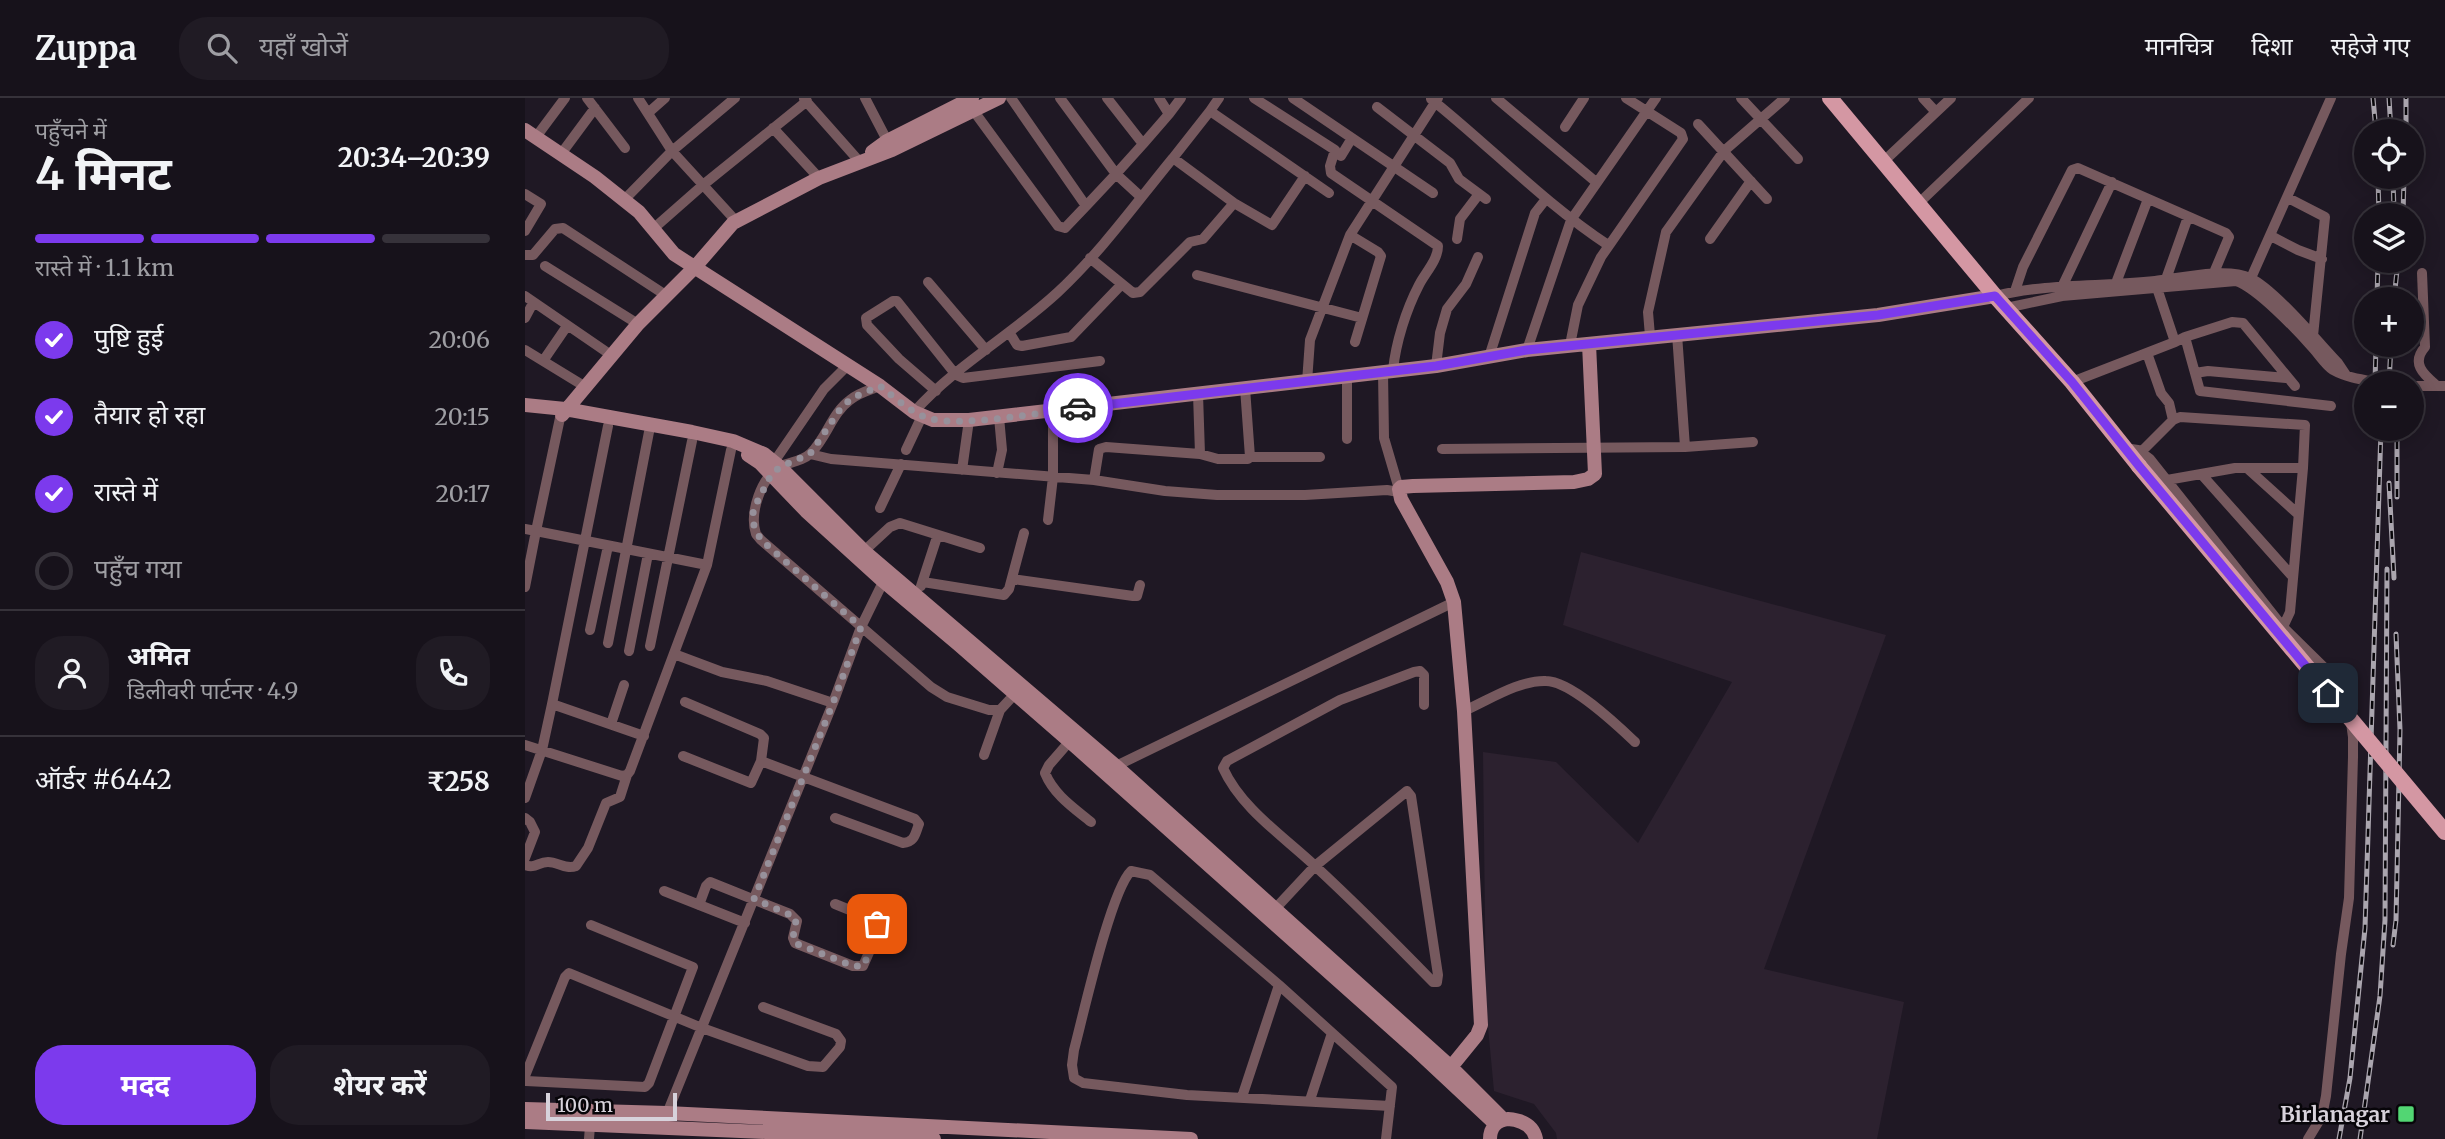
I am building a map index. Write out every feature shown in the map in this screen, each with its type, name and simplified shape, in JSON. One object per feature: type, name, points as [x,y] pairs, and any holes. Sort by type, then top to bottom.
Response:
[{"type":"main road","points":[[1830,98],[2001,302],[2072,382],[2124,448],[2140,459],[2445,832]]},
{"type":"street","points":[[565,98],[531,134],[645,217],[674,254],[848,365],[918,414],[943,421],[1307,382],[1436,366],[1527,350],[1650,336],[2156,285],[2228,281],[2245,284],[2307,342],[2331,369],[2354,378]]},
{"type":"street","points":[[587,98],[625,148]]},
{"type":"street","points":[[638,98],[672,151],[736,221]]},
{"type":"street","points":[[648,113],[664,98]]},
{"type":"street","points":[[624,200],[672,151],[735,98]]},
{"type":"street","points":[[865,98],[890,146]]},
{"type":"street","points":[[525,587],[563,414],[611,355],[736,221],[972,104],[999,98]]},
{"type":"street","points":[[1011,98],[1086,206]]},
{"type":"street","points":[[1060,98],[1116,174],[1141,197]]},
{"type":"street","points":[[1107,98],[1143,144]]},
{"type":"street","points":[[1159,98],[1169,114]]},
{"type":"street","points":[[972,104],[1058,226],[1065,228],[1143,144],[1181,98]]},
{"type":"street","points":[[906,450],[918,414],[936,391],[1059,292],[1141,197],[1219,98]]},
{"type":"street","points":[[1254,98],[1335,150],[1330,166],[1331,173],[1438,246],[1438,252],[1418,286],[1388,371],[1384,438],[1399,491],[1447,582],[1454,602],[1464,711],[1481,1026],[1451,1067]]},
{"type":"street","points":[[1293,98],[1433,193]]},
{"type":"street","points":[[1496,98],[1596,182]]},
{"type":"street","points":[[1565,127],[1584,98]]},
{"type":"street","points":[[1570,345],[1578,305],[1608,245],[1683,139],[1682,133],[1626,98]]},
{"type":"street","points":[[1527,350],[1571,220],[1656,98]]},
{"type":"street","points":[[1741,98],[1798,159]]},
{"type":"street","points":[[1650,336],[1648,312],[1666,232],[1724,150],[1785,98]]},
{"type":"street","points":[[1923,98],[1935,111]]},
{"type":"street","points":[[1884,161],[1951,98]]},
{"type":"street","points":[[1919,203],[2029,98]]},
{"type":"street","points":[[2251,278],[2331,98]]},
{"type":"street","points":[[1307,382],[1310,340],[1350,235],[1413,137],[1434,99],[1571,220],[1608,245]]},
{"type":"street","points":[[653,229],[805,100],[859,161]]},
{"type":"street","points":[[1377,107],[1450,163],[1459,179],[1483,196],[1460,219],[1457,239]]},
{"type":"street","points":[[561,154],[595,108]]},
{"type":"street","points":[[1210,111],[1329,194]]},
{"type":"street","points":[[1698,124],[1767,199]]},
{"type":"street","points":[[773,128],[819,178]]},
{"type":"street","points":[[1341,156],[1352,138]]},
{"type":"street","points":[[1173,158],[1234,203],[1272,225],[1305,176]]},
{"type":"street","points":[[2015,291],[2023,267],[2072,170],[2081,167],[2148,200],[2226,233],[2229,237],[2213,275]]},
{"type":"street","points":[[1710,239],[1751,181]]},
{"type":"street","points":[[2063,285],[2112,182]]},
{"type":"street","points":[[525,194],[541,204],[525,231]]},
{"type":"street","points":[[2288,198],[2325,217],[2313,336]]},
{"type":"street","points":[[1489,356],[1535,213],[1546,199]]},
{"type":"street","points":[[2116,284],[2148,200]]},
{"type":"street","points":[[1090,258],[1133,293],[1140,292],[1191,242],[1203,239],[1234,203]]},
{"type":"street","points":[[2167,279],[2188,217]]},
{"type":"street","points":[[525,255],[533,255],[555,229],[563,228],[667,296]]},
{"type":"street","points":[[1350,235],[1381,256],[1355,342]]},
{"type":"street","points":[[2271,236],[2322,259]]},
{"type":"street","points":[[1436,366],[1440,333],[1447,309],[1466,284],[1478,257]]},
{"type":"street","points":[[545,265],[639,324]]},
{"type":"street","points":[[2422,273],[2425,347],[2419,354],[2418,366],[2423,375],[2441,385]]},
{"type":"street","points":[[2001,302],[2015,291],[2063,285],[2156,285],[2167,279],[2235,274],[2251,278],[2275,298],[2313,336],[2346,376]]},
{"type":"street","points":[[1196,275],[1362,318]]},
{"type":"street","points":[[928,282],[986,350]]},
{"type":"street","points":[[1009,332],[1017,345],[1022,346],[1070,337],[1122,284]]},
{"type":"street","points":[[2156,285],[2195,373],[2200,391],[2331,406]]},
{"type":"street","points":[[525,318],[529,300],[611,355]]},
{"type":"street","points":[[936,391],[867,326],[866,318],[869,315],[897,301],[956,375],[971,378],[1100,362]]},
{"type":"street","points":[[2072,382],[2232,322],[2243,323],[2295,386]]},
{"type":"street","points":[[543,361],[567,326]]},
{"type":"street","points":[[1677,334],[1685,447]]},
{"type":"street","points":[[1399,491],[1401,487],[1413,486],[1574,482],[1588,479],[1595,474],[1589,344]]},
{"type":"street","points":[[525,350],[584,386]]},
{"type":"street","points":[[2147,353],[2161,394],[2169,403],[2173,421]]},
{"type":"street","points":[[848,365],[824,388],[775,468],[753,510],[757,534],[930,687],[947,698],[989,710],[1000,710]]},
{"type":"street","points":[[2195,373],[2208,371],[2286,378]]},
{"type":"street","points":[[1347,377],[1347,439]]},
{"type":"street","points":[[775,468],[810,454],[841,408],[852,398],[880,386]]},
{"type":"street","points":[[1245,388],[1250,457]]},
{"type":"street","points":[[1198,394],[1200,454]]},
{"type":"street","points":[[525,405],[608,426],[692,440],[750,456],[775,468],[864,551],[885,576],[918,597],[1116,766],[1451,1067],[1499,1121]]},
{"type":"street","points":[[1048,520],[1053,477],[1053,411]]},
{"type":"street","points":[[525,415],[563,414],[733,441],[764,454],[806,511],[885,576],[1499,1121]]},
{"type":"street","points":[[2283,627],[2289,618],[2305,425],[2186,416],[2173,421],[2140,459],[2167,480],[2283,627],[2340,683],[2347,695],[2353,737],[2349,898],[2326,1096],[2322,1116],[2308,1139]]},
{"type":"street","points":[[997,473],[1002,450],[999,417]]},
{"type":"street","points":[[962,470],[969,420]]},
{"type":"street","points":[[525,798],[542,750],[608,426]]},
{"type":"street","points":[[608,643],[649,432]]},
{"type":"street","points":[[650,646],[692,440]]},
{"type":"street","points":[[1442,449],[1685,447],[1753,442]]},
{"type":"street","points":[[1094,480],[1096,455],[1099,449],[1106,447],[1200,454],[1218,459],[1320,457]]},
{"type":"street","points":[[525,865],[533,867],[548,862],[569,868],[576,866],[588,848],[607,803],[620,797],[707,565],[731,450]]},
{"type":"street","points":[[810,454],[831,459],[1094,480],[1165,491],[1217,495],[1399,491]]},
{"type":"street","points":[[880,508],[901,464]]},
{"type":"street","points":[[2167,480],[2235,468],[2303,468]]},
{"type":"street","points":[[2246,468],[2298,514]]},
{"type":"street","points":[[2202,475],[2293,577]]},
{"type":"street","points":[[864,551],[899,523],[937,537],[980,548]]},
{"type":"street","points":[[525,529],[707,565]]},
{"type":"street","points":[[923,582],[1001,595],[1009,589],[1024,533]]},
{"type":"street","points":[[918,597],[937,537]]},
{"type":"street","points":[[590,630],[608,546]]},
{"type":"street","points":[[629,651],[649,554]]},
{"type":"street","points":[[665,1120],[861,627],[885,576]]},
{"type":"street","points":[[1011,579],[1133,596],[1137,596],[1140,585]]},
{"type":"street","points":[[1116,766],[1454,602]]},
{"type":"street","points":[[674,654],[722,672],[767,681],[833,703]]},
{"type":"street","points":[[1274,910],[1315,866],[1407,791],[1411,796],[1437,982],[1433,982],[1315,866],[1251,807],[1224,771],[1225,763],[1340,700],[1414,671],[1420,671],[1424,676],[1424,705]]},
{"type":"street","points":[[1464,711],[1509,690],[1532,682],[1548,681],[1569,689],[1608,716],[1635,742]]},
{"type":"street","points":[[611,724],[624,685]]},
{"type":"street","points":[[983,755],[1000,710],[1015,694]]},
{"type":"street","points":[[683,757],[751,783],[761,761],[764,743],[760,734],[685,702]]},
{"type":"street","points":[[552,704],[643,736]]},
{"type":"street","points":[[1069,742],[1045,773],[1062,798],[1091,822]]},
{"type":"street","points":[[525,745],[622,776],[627,775]]},
{"type":"street","points":[[761,761],[915,818],[919,824],[914,838],[903,843],[835,818]]},
{"type":"street","points":[[525,818],[535,832],[525,858]]},
{"type":"street","points":[[1386,1139],[1390,1106],[1392,1087],[1279,985],[1150,875],[1131,871],[1125,877],[1115,902],[1074,1050],[1074,1078],[1083,1083],[1187,1095],[1390,1106]]},
{"type":"street","points":[[699,905],[706,886],[710,883],[754,899],[795,917],[795,943],[853,966],[863,966],[875,939],[877,924],[867,916],[835,904]]},
{"type":"street","points":[[664,891],[745,923]]},
{"type":"street","points":[[591,925],[693,967],[675,1017],[645,1087],[526,1081],[525,1077],[565,977],[569,973],[675,1017],[702,1028],[817,1068],[823,1067],[840,1047],[840,1036],[763,1007]]},
{"type":"street","points":[[1242,1097],[1279,985]]},
{"type":"street","points":[[1310,1100],[1332,1033]]},
{"type":"street","points":[[525,1109],[934,1139]]},
{"type":"street","points":[[1490,1139],[1491,1129],[1499,1121],[1516,1119],[1533,1129],[1536,1139]]},
{"type":"street","points":[[525,1122],[590,1133],[665,1120],[1191,1139]]},
{"type":"shaded area","points":[[1581,552],[1886,635],[1764,969],[1904,1002],[1877,1139],[1557,1139],[1556,1133],[1534,1104],[1494,1091],[1486,1006],[1483,752],[1556,762],[1638,843],[1732,682],[1563,625]]},
{"type":"railway","points":[[2373,98],[2375,119]]},
{"type":"railway","points":[[2389,98],[2390,119]]},
{"type":"railway","points":[[2406,98],[2406,119]]},
{"type":"railway","points":[[2378,189],[2379,203]]},
{"type":"railway","points":[[2393,189],[2394,203]]},
{"type":"railway","points":[[2403,203],[2404,189]]},
{"type":"railway","points":[[2377,287],[2378,273]]},
{"type":"railway","points":[[2395,287],[2397,273]]},
{"type":"railway","points":[[2375,371],[2376,357]]},
{"type":"railway","points":[[2390,357],[2390,371]]},
{"type":"railway","points":[[2339,1139],[2350,1078],[2365,928],[2381,441]]},
{"type":"railway","points":[[2397,441],[2397,497]]},
{"type":"railway","points":[[2389,483],[2394,578]]},
{"type":"railway","points":[[2360,1139],[2380,996],[2385,920],[2387,569]]},
{"type":"railway","points":[[2393,945],[2396,920],[2400,730],[2396,634]]},
{"type":"way so far","points":[[877,924],[875,939],[863,966],[853,966],[795,943],[795,917],[754,899],[861,627],[761,540],[754,526],[755,504],[771,475],[780,467],[810,454],[841,408],[852,398],[880,386],[914,412],[933,420],[952,422],[1078,408]]},
{"type":"place","name":"Birlanagar","points":[[2406,1114]]},
{"type":"route","points":[[1078,408],[1314,382],[1570,345],[1878,315],[1995,296],[2072,382],[2328,693]]}]
